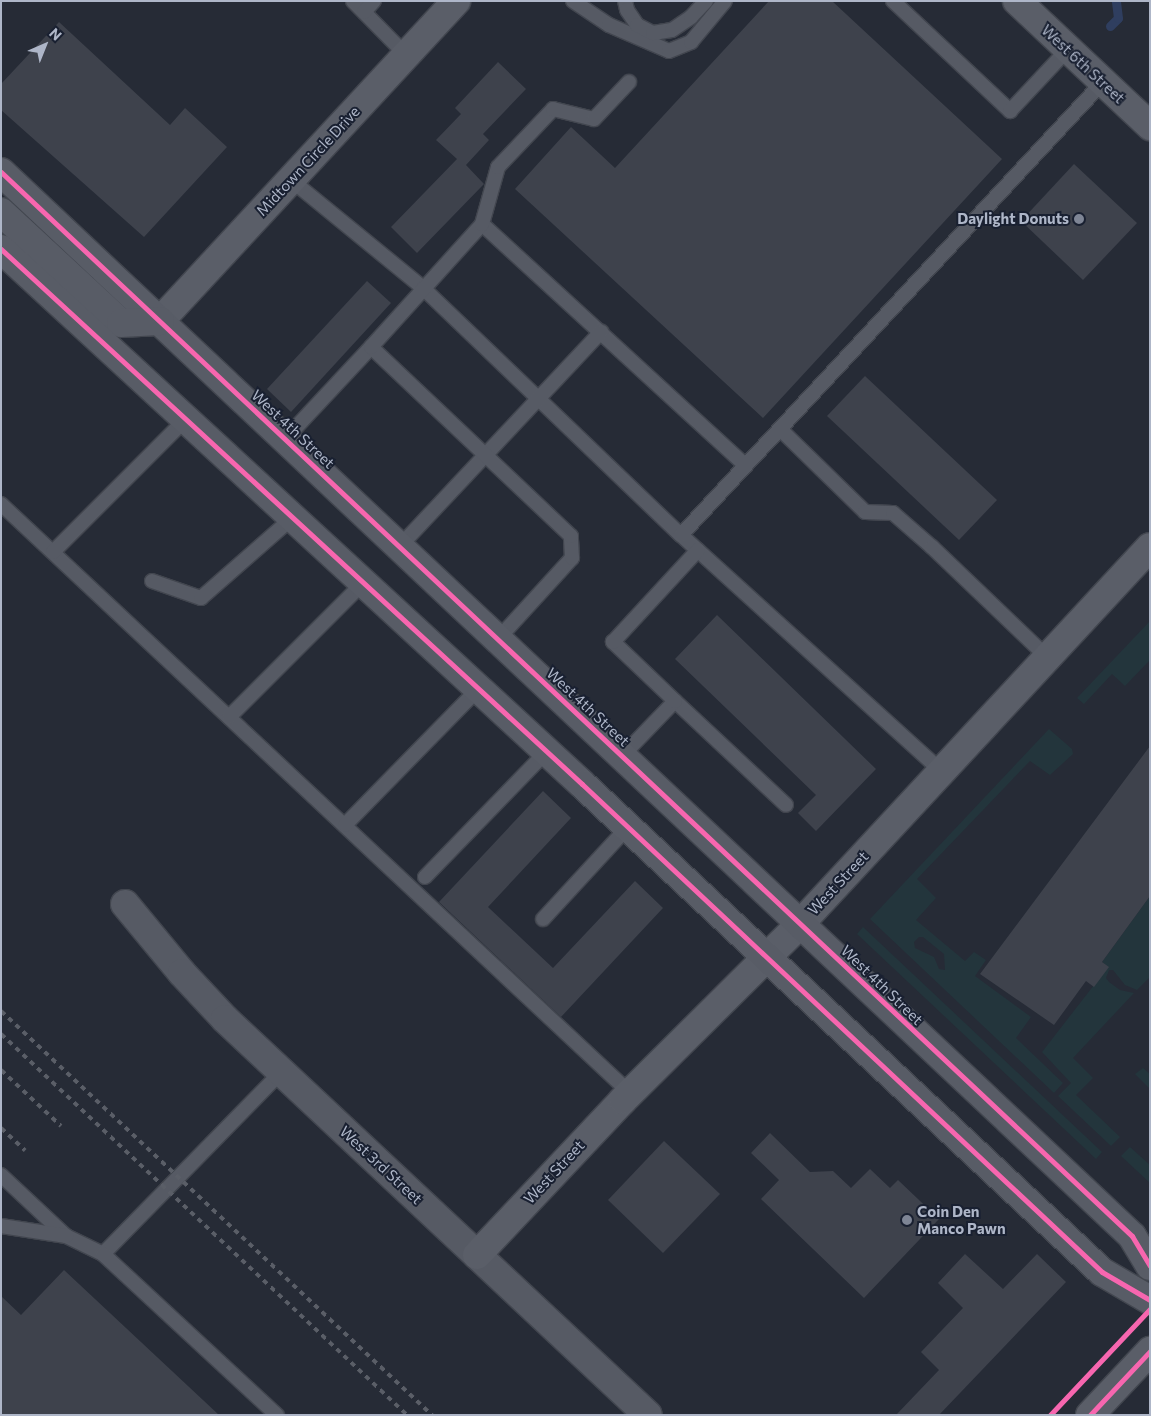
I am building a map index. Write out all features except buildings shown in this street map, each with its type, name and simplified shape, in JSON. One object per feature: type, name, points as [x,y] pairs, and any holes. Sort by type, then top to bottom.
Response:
[{"type":"main road","name":"West 4th Street","points":[[1,172],[1132,1236],[1150,1266]]},
{"type":"main road","points":[[1,212],[121,323],[160,321]]},
{"type":"main road","points":[[1,248],[185,420],[628,827],[1102,1272],[1150,1300]]},
{"type":"street","name":"Midtown Circle Drive","points":[[160,321],[456,1]]},
{"type":"street","name":"West 6th Street","points":[[1017,1],[1150,126]]},
{"type":"street","name":"West Street","points":[[477,1255],[630,1093],[800,924],[1150,547]]},
{"type":"street","name":"West 3rd Street","points":[[125,904],[194,986],[281,1072],[648,1415]]},
{"type":"street","points":[[1090,1415],[1150,1351]]},
{"type":"lane","points":[[353,1],[407,56]]},
{"type":"lane","points":[[364,12],[374,1]]},
{"type":"lane","points":[[573,1],[608,25],[669,51],[691,42],[725,1]]},
{"type":"lane","points":[[614,1],[626,6],[637,25],[653,33],[672,30],[691,17],[706,1]]},
{"type":"lane","points":[[897,2],[1010,111],[1068,48]]},
{"type":"lane","points":[[285,439],[482,224],[498,167],[553,109],[594,119],[629,82]]},
{"type":"lane","points":[[681,535],[1102,82]]},
{"type":"lane","points":[[290,179],[423,288],[681,535],[941,771]]},
{"type":"lane","points":[[482,224],[746,466]]},
{"type":"lane","points":[[400,546],[601,332]]},
{"type":"lane","points":[[371,347],[485,457],[571,536],[572,558],[498,639]]},
{"type":"lane","points":[[53,552],[185,420]]},
{"type":"lane","points":[[780,429],[866,512],[892,513],[925,541],[1047,657]]},
{"type":"lane","points":[[1,504],[630,1093]]},
{"type":"lane","points":[[152,582],[201,598],[292,518]]},
{"type":"lane","points":[[698,550],[613,642],[786,805]]},
{"type":"lane","points":[[229,717],[363,583]]},
{"type":"lane","points":[[344,825],[478,689]]},
{"type":"lane","points":[[622,756],[675,701]]},
{"type":"lane","points":[[426,877],[546,752]]},
{"type":"lane","points":[[543,919],[628,827]]},
{"type":"lane","points":[[103,1254],[281,1072]]},
{"type":"lane","points":[[1,1175],[66,1236]]},
{"type":"lane","points":[[1,1226],[66,1236],[103,1254],[277,1415]]},
{"type":"shaded area","points":[[1150,621],[1150,660],[1125,686],[1112,674],[1084,704],[1077,698]]},
{"type":"shaded area","points":[[1049,729],[1072,749],[1073,754],[1050,775],[1030,761],[917,879],[936,898],[916,920],[965,961],[974,952],[986,960],[975,976],[1031,1017],[1016,1038],[1063,1083],[1054,1093],[870,919]],"holes":[[[919,937],[923,937],[944,954],[945,970],[939,969],[934,957],[915,948],[914,942]]]},
{"type":"shaded area","points":[[1150,896],[1150,977],[1137,990],[1125,985],[1113,970],[1109,970],[1106,978],[1109,982],[1120,990],[1134,993],[1073,1058],[1093,1078],[1076,1095],[1120,1137],[1111,1146],[1058,1096],[1071,1083],[1042,1052],[1108,967],[1102,962]]},
{"type":"shaded area","points":[[863,927],[1102,1152],[1096,1159],[857,934]]},
{"type":"shaded area","points":[[1143,1068],[1150,1074],[1150,1089],[1135,1074]]},
{"type":"shaded area","points":[[1130,1147],[1150,1165],[1150,1183],[1121,1156]]},
{"type":"waterway","points":[[1110,26],[1118,18],[1116,1]]},
{"type":"railway","points":[[1,1011],[432,1415]]},
{"type":"railway","points":[[1,1034],[407,1415]]},
{"type":"railway","points":[[1,1070],[61,1126]]},
{"type":"railway","points":[[1,1128],[25,1150]]},
{"type":"cycle path","points":[[1,172],[1132,1236],[1150,1266]]},
{"type":"cycle path","points":[[1,249],[582,784],[1102,1272],[1150,1300]]},
{"type":"cycle path","points":[[1050,1415],[1150,1309]]},
{"type":"cycle path","points":[[1090,1415],[1150,1351]]},
{"type":"place","name":"Daylight Donuts","points":[[1079,219]]},
{"type":"place","name":"Coin Den Manco Pawn","points":[[907,1220]]}]
